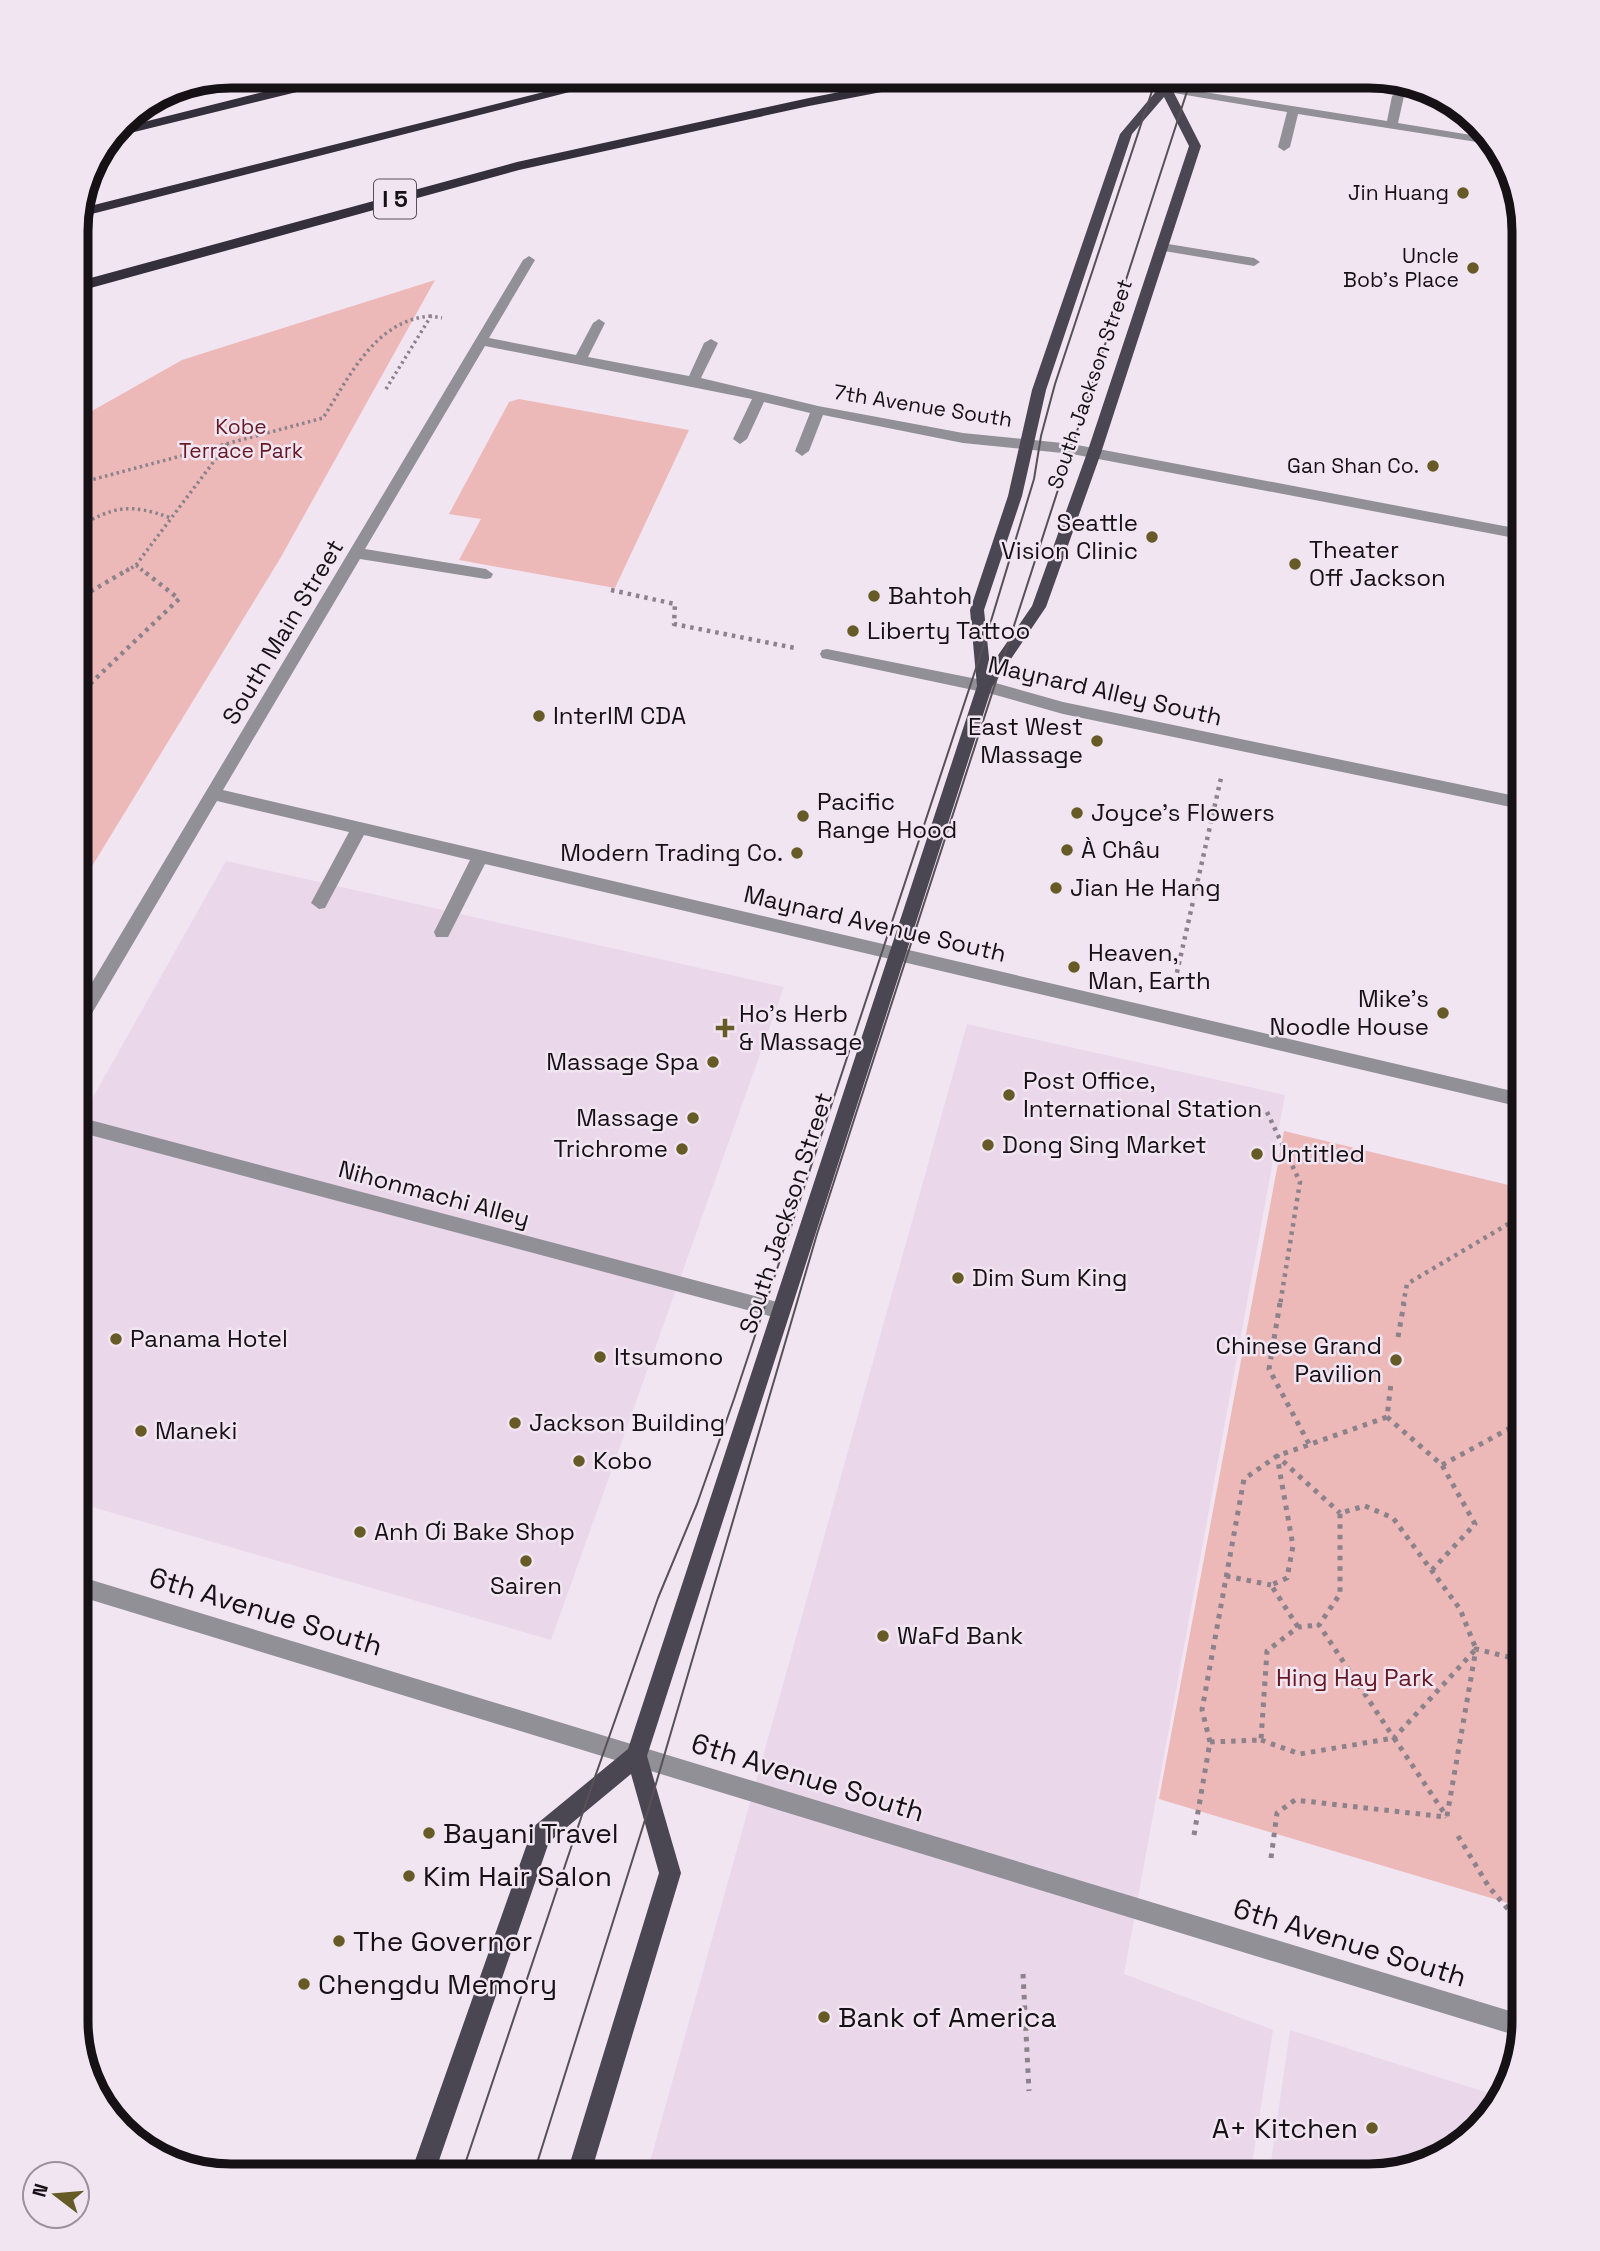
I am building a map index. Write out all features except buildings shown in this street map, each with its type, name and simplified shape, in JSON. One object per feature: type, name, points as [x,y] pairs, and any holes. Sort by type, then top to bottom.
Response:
[{"type":"highway","points":[[129,130],[297,88]]},
{"type":"highway","points":[[89,211],[577,88]]},
{"type":"highway","name":"I 5","points":[[88,284],[517,166],[885,88]]},
{"type":"main road","name":"South Jackson Street","points":[[636,1756],[985,686],[1038,607],[1094,453],[1195,146],[1166,89],[1136,117],[1126,134],[1039,390],[1015,496],[977,610],[985,686]]},
{"type":"main road","points":[[426,2163],[541,1835],[636,1756],[670,1873],[582,2163]]},
{"type":"street","points":[[1166,89],[1480,140]]},
{"type":"street","points":[[1392,125],[1398,96]]},
{"type":"street","points":[[1284,147],[1293,110]]},
{"type":"street","points":[[1162,247],[1254,262]]},
{"type":"street","name":"South Main Street","points":[[88,1005],[529,260]]},
{"type":"street","points":[[580,359],[599,323]]},
{"type":"street","name":"7th Avenue South","points":[[482,341],[963,438],[1094,453],[1512,533]]},
{"type":"street","points":[[694,382],[711,343]]},
{"type":"street","points":[[740,439],[760,396]]},
{"type":"street","points":[[802,451],[818,410]]},
{"type":"street","points":[[356,553],[486,574]]},
{"type":"street","name":"Maynard Alley South","points":[[827,654],[985,686],[1063,708],[1512,801]]},
{"type":"street","name":"Maynard Avenue South","points":[[214,794],[1512,1098]]},
{"type":"street","points":[[319,903],[359,829]]},
{"type":"street","points":[[442,932],[480,857]]},
{"type":"street","name":"Nihonmachi Alley","points":[[88,1127],[781,1311]]},
{"type":"street","name":"6th Avenue South","points":[[88,1589],[1512,2023]]},
{"type":"path","points":[[88,481],[323,418],[378,337],[402,320],[422,315],[442,318]]},
{"type":"path","points":[[386,389],[431,316]]},
{"type":"path","points":[[88,593],[136,565],[228,443]]},
{"type":"path","points":[[88,522],[119,506],[139,506],[171,518]]},
{"type":"path","points":[[88,685],[179,599],[136,565]]},
{"type":"path","points":[[611,590],[675,604],[674,624],[827,654]]},
{"type":"path","points":[[1174,985],[1228,743]]},
{"type":"path","points":[[1267,1112],[1300,1182],[1269,1369],[1309,1444]]},
{"type":"path","points":[[1398,1337],[1407,1283],[1512,1222]]},
{"type":"path","points":[[1387,1417],[1391,1383]]},
{"type":"path","points":[[1194,1835],[1210,1742],[1202,1710],[1244,1479],[1276,1456],[1387,1417]]},
{"type":"path","points":[[1387,1417],[1441,1465],[1475,1524],[1432,1570]]},
{"type":"path","points":[[1441,1465],[1512,1427]]},
{"type":"path","points":[[1276,1456],[1340,1513],[1340,1594],[1319,1625]]},
{"type":"path","points":[[1226,1576],[1271,1585],[1287,1578],[1293,1546],[1276,1456]]},
{"type":"path","points":[[1340,1513],[1365,1506],[1393,1518],[1460,1609],[1476,1649],[1447,1817]]},
{"type":"path","points":[[1271,1585],[1298,1627]]},
{"type":"path","points":[[1261,1740],[1267,1651],[1298,1627],[1319,1625]]},
{"type":"path","points":[[1319,1625],[1447,1817]]},
{"type":"path","points":[[1210,1742],[1261,1740],[1300,1754],[1395,1738],[1476,1649]]},
{"type":"path","points":[[1476,1649],[1512,1658]]},
{"type":"path","points":[[1271,1858],[1277,1812],[1295,1800],[1447,1817]]},
{"type":"path","points":[[1458,1836],[1489,1887],[1512,1914]]},
{"type":"path","points":[[1023,1974],[1029,2091]]},
{"type":"shaded area","points":[[226,861],[784,987],[551,1640],[88,1506],[88,1106]]},
{"type":"shaded area","points":[[967,1024],[1285,1095],[1124,1974],[1273,2030],[1252,2164],[650,2163]]},
{"type":"shaded area","points":[[1290,2030],[1492,2094],[1471,2122],[1457,2134],[1425,2153],[1407,2159],[1370,2164],[1271,2164]]},
{"type":"green space","name":"Kobe Terrace Park","points":[[435,280],[281,557],[88,873],[88,413],[182,360]]},
{"type":"green space","points":[[519,399],[689,430],[615,588],[459,560],[481,519],[449,514],[509,402]]},
{"type":"green space","name":"Hing Hay Park","points":[[1284,1131],[1512,1186],[1511,1904],[1159,1799]]},
{"type":"tram line","points":[[465,2163],[589,1794],[658,1598],[697,1504],[734,1399],[984,644],[1034,479],[1041,436],[1055,384],[1153,88]]},
{"type":"tram line","points":[[537,2163],[650,1804],[817,1234],[1188,88]]},
{"type":"place","name":"Jin Huang","points":[[1463,193]]},
{"type":"place","name":"Uncle Bob's Place","points":[[1473,268]]},
{"type":"place","name":"Gan Shan Co.","points":[[1433,466]]},
{"type":"place","name":"Seattle Vision Clinic","points":[[1152,537]]},
{"type":"place","name":"Theater Off Jackson","points":[[1295,564]]},
{"type":"place","name":"Bahtoh","points":[[874,596]]},
{"type":"place","name":"Liberty Tattoo","points":[[853,631]]},
{"type":"place","name":"InterIM CDA","points":[[539,716]]},
{"type":"place","name":"East West Massage","points":[[1097,741]]},
{"type":"place","name":"Joyce's Flowers","points":[[1077,813]]},
{"type":"place","name":"Pacific Range Hood","points":[[803,816]]},
{"type":"place","name":"À Châu","points":[[1067,850]]},
{"type":"place","name":"Modern Trading Co.","points":[[797,853]]},
{"type":"place","name":"Jian He Hang","points":[[1056,888]]},
{"type":"place","name":"Heaven, Man, Earth","points":[[1074,967]]},
{"type":"place","name":"Mike's Noodle House","points":[[1443,1013]]},
{"type":"place","name":"Ho's Herb & Massage","points":[[725,1028]]},
{"type":"place","name":"Massage Spa","points":[[713,1062]]},
{"type":"place","name":"Post Office, International Station","points":[[1009,1095]]},
{"type":"place","name":"Massage","points":[[693,1118]]},
{"type":"place","name":"Dong Sing Market","points":[[988,1145]]},
{"type":"place","name":"Trichrome","points":[[682,1149]]},
{"type":"place","name":"Untitled","points":[[1257,1154]]},
{"type":"place","name":"Dim Sum King","points":[[958,1278]]},
{"type":"place","name":"Panama Hotel","points":[[116,1339]]},
{"type":"place","name":"Itsumono","points":[[600,1357]]},
{"type":"place","name":"Chinese Grand Pavilion","points":[[1396,1360]]},
{"type":"place","name":"Jackson Building","points":[[515,1423]]},
{"type":"place","name":"Maneki","points":[[141,1431]]},
{"type":"place","name":"Kobo","points":[[579,1461]]},
{"type":"place","name":"Anh Ơi Bake Shop","points":[[360,1532]]},
{"type":"place","name":"Sairen","points":[[526,1561]]},
{"type":"place","name":"WaFd Bank","points":[[883,1636]]},
{"type":"place","name":"Bayani Travel","points":[[429,1833]]},
{"type":"place","name":"Kim Hair Salon","points":[[409,1876]]},
{"type":"place","name":"The Governor","points":[[339,1941]]},
{"type":"place","name":"Chengdu Memory","points":[[304,1984]]},
{"type":"place","name":"Bank of America","points":[[824,2017]]},
{"type":"place","name":"A+ Kitchen","points":[[1372,2128]]}]
